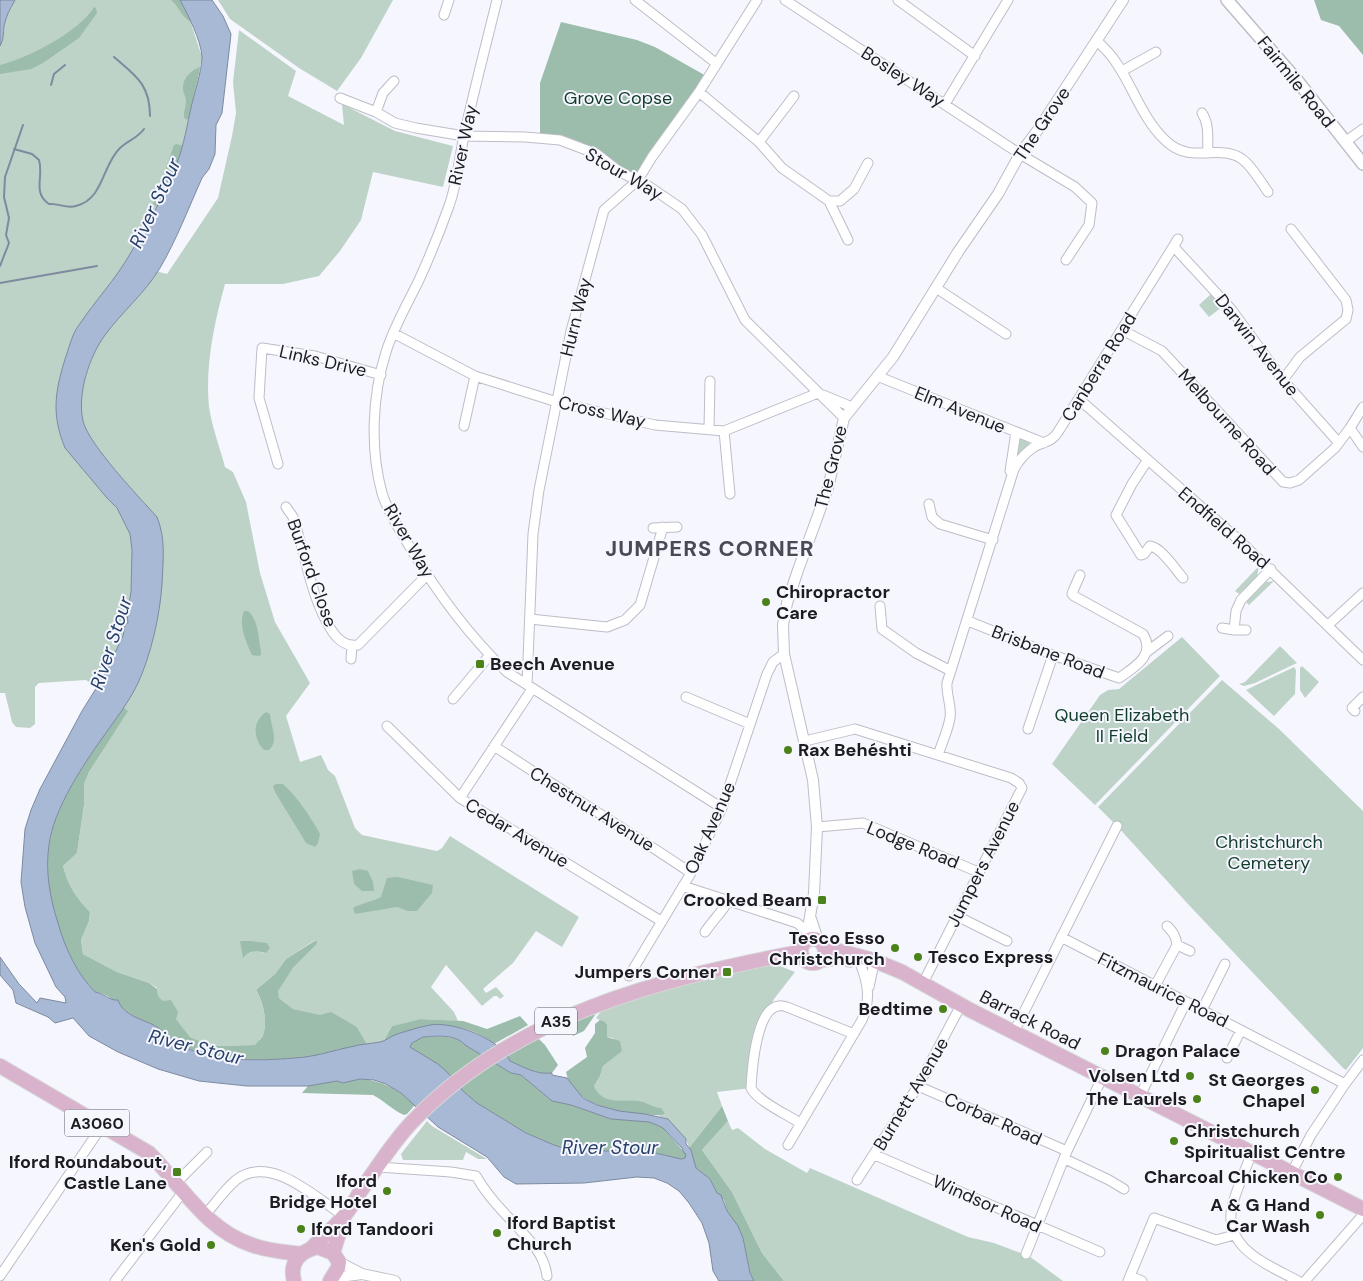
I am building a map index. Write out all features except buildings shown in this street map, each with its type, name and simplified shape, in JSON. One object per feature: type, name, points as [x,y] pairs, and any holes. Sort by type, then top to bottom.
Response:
[{"type":"main road","name":"Fairmile Road","points":[[1228,0],[1296,79],[1363,164]]},
{"type":"main road","name":"Barrack Road","points":[[378,1166],[412,1122],[462,1076],[482,1062],[552,1023],[609,1001],[664,983],[813,945],[868,963],[922,984],[1102,1078],[1363,1208]]},
{"type":"main road","name":"A3060","points":[[0,1066],[149,1153],[179,1187],[224,1231],[251,1245],[273,1250],[306,1252]]},
{"type":"main road","name":"A35","points":[[306,1252],[344,1216],[378,1166]]},
{"type":"main road","name":"A35","points":[[336,1258],[344,1216]]},
{"type":"main road","points":[[293,1277],[296,1261],[306,1252],[318,1247],[336,1258],[338,1268],[331,1280]]},
{"type":"main road","points":[[273,1250],[293,1277]]},
{"type":"street","points":[[444,15],[449,0]]},
{"type":"street","name":"River Way","points":[[495,0],[450,204],[420,278],[393,333],[381,375],[376,404],[375,436],[377,470],[383,495],[394,519],[427,575],[463,626],[506,672],[722,808]]},
{"type":"street","points":[[635,0],[717,64]]},
{"type":"street","name":"Hurn Way","points":[[529,687],[533,534],[539,490],[571,331],[604,210],[638,180],[652,157],[699,92],[757,0]]},
{"type":"street","name":"Bosley Way","points":[[785,0],[1020,154],[1075,187],[1092,203],[1089,224],[1066,260]]},
{"type":"street","points":[[898,0],[975,56]]},
{"type":"street","points":[[945,104],[1008,0]]},
{"type":"street","name":"The Grove","points":[[813,945],[811,919],[815,889],[817,827],[812,780],[784,654],[782,625],[798,570],[828,488],[844,418],[893,357],[998,194],[1020,154],[1040,127],[1123,0]]},
{"type":"street","points":[[1097,41],[1114,59],[1155,129],[1167,142],[1183,152],[1231,155],[1243,160],[1268,192]]},
{"type":"street","points":[[1122,71],[1156,52]]},
{"type":"street","points":[[376,112],[383,93],[394,81]]},
{"type":"street","points":[[699,92],[759,142],[782,168],[829,201],[848,240]]},
{"type":"street","points":[[759,142],[794,96]]},
{"type":"street","name":"Stour Way","points":[[340,98],[376,112],[395,123],[464,136],[525,137],[560,140],[597,154],[620,172],[648,185],[682,209],[702,236],[745,320],[844,418]]},
{"type":"street","points":[[1202,113],[1208,127],[1208,153]]},
{"type":"street","points":[[1345,142],[1363,128]]},
{"type":"street","points":[[829,201],[840,201],[854,188],[868,164]]},
{"type":"street","points":[[1282,380],[1300,357],[1346,320],[1348,310],[1346,300],[1292,234]]},
{"type":"street","name":"Darwin Avenue","points":[[1176,243],[1231,309],[1282,380],[1339,443]]},
{"type":"street","name":"Canberra Road","points":[[1008,483],[1020,459],[1035,447],[1053,439],[1080,400],[1176,243]]},
{"type":"street","points":[[936,288],[1006,334]]},
{"type":"street","name":"Melbourne Road","points":[[1122,330],[1162,351],[1283,482],[1290,483],[1299,480],[1339,443],[1363,407]]},
{"type":"street","name":"Cross Way","points":[[393,333],[475,376],[557,402],[655,424],[724,431],[818,393]]},
{"type":"street","name":"Links Drive","points":[[278,464],[259,398],[262,348],[315,356],[381,375]]},
{"type":"street","points":[[464,426],[475,376]]},
{"type":"street","name":"Elm Avenue","points":[[877,376],[1044,443]]},
{"type":"street","points":[[709,429],[710,381]]},
{"type":"street","name":"Stour Way","points":[[818,393],[852,407]]},
{"type":"street","name":"Endfield Road","points":[[1080,400],[1271,569],[1363,660]]},
{"type":"street","points":[[1350,428],[1363,446]]},
{"type":"street","points":[[724,431],[730,494]]},
{"type":"street","name":"Canberra Road","points":[[938,756],[950,719],[947,692],[951,671],[968,621],[1008,483],[1016,432]]},
{"type":"street","points":[[1147,461],[1132,484],[1116,515],[1141,554],[1144,554],[1150,546],[1154,546],[1183,578]]},
{"type":"street","points":[[929,504],[932,517],[940,524],[992,540]]},
{"type":"street","name":"Burford Close","points":[[286,506],[292,517],[323,615],[337,637],[344,643],[358,645],[427,575]]},
{"type":"street","points":[[530,619],[607,627],[625,620],[640,605],[658,528],[677,527]]},
{"type":"street","points":[[1234,630],[1237,606],[1271,569]]},
{"type":"street","points":[[1080,575],[1072,594],[1143,634],[1148,651]]},
{"type":"street","points":[[1328,625],[1363,593]]},
{"type":"street","points":[[880,606],[879,630],[916,653],[951,671]]},
{"type":"street","name":"Brisbane Road","points":[[968,621],[1052,655],[1119,678],[1144,658],[1148,651],[1168,636]]},
{"type":"street","points":[[1222,628],[1246,630]]},
{"type":"street","points":[[351,659],[352,645]]},
{"type":"street","name":"Oak Avenue","points":[[629,976],[691,873],[722,808],[773,662],[784,654]]},
{"type":"street","points":[[1028,729],[1052,655]]},
{"type":"street","points":[[454,699],[489,656]]},
{"type":"street","points":[[770,670],[787,668]]},
{"type":"street","points":[[460,798],[529,687]]},
{"type":"street","points":[[686,697],[750,724]]},
{"type":"street","points":[[1351,708],[1363,697]]},
{"type":"street","name":"Cedar Avenue","points":[[387,726],[460,798],[662,921]]},
{"type":"street","name":"Jumpers Avenue","points":[[805,742],[855,729],[1011,778],[1019,783],[1022,788],[922,984]]},
{"type":"street","name":"Chestnut Avenue","points":[[494,746],[691,873]]},
{"type":"street","name":"Lodge Road","points":[[817,827],[863,823],[978,872]]},
{"type":"street","points":[[1014,1032],[1117,826]]},
{"type":"street","points":[[683,886],[797,922],[813,945]]},
{"type":"street","points":[[705,932],[714,918],[722,913],[729,900]]},
{"type":"street","points":[[957,916],[1007,941]]},
{"type":"street","points":[[1155,986],[1177,944],[1173,932],[1167,926]]},
{"type":"street","name":"Fitzmaurice Road","points":[[1060,937],[1345,1084]]},
{"type":"street","points":[[1177,944],[1190,951]]},
{"type":"street","points":[[788,1145],[866,1011],[868,963]]},
{"type":"street","points":[[867,985],[868,963]]},
{"type":"street","points":[[1202,1010],[1225,964]]},
{"type":"street","points":[[1140,1096],[1186,1002]]},
{"type":"street","name":"Burnett Avenue","points":[[857,1180],[918,1086],[961,1005]]},
{"type":"street","points":[[800,1123],[768,1103],[753,1092],[751,1088],[756,1038],[765,1017],[771,1009],[778,1006],[787,1007],[854,1034]]},
{"type":"street","points":[[1227,1058],[1241,1030]]},
{"type":"street","points":[[1292,1172],[1311,1135],[1363,1060]]},
{"type":"street","points":[[1026,1254],[1066,1155],[1102,1078]]},
{"type":"street","name":"Corbar Road","points":[[918,1086],[1066,1155],[1124,1189]]},
{"type":"street","points":[[0,1276],[102,1126]]},
{"type":"street","points":[[115,1281],[179,1187],[207,1152]]},
{"type":"street","points":[[1252,1152],[1233,1205],[1231,1220],[1234,1235],[1245,1249],[1298,1281]]},
{"type":"street","name":"Windsor Road","points":[[875,1155],[1100,1252]]},
{"type":"street","points":[[378,1166],[476,1176],[511,1221],[538,1250],[546,1276]]},
{"type":"street","points":[[205,1214],[236,1180],[250,1173],[268,1171],[289,1180],[344,1216]]},
{"type":"street","points":[[1304,1281],[1363,1214]]},
{"type":"street","points":[[1142,1281],[1129,1278],[1154,1218],[1216,1240],[1234,1235]]},
{"type":"street","points":[[336,1258],[362,1274],[395,1281]]},
{"type":"street","points":[[331,1280],[362,1274]]},
{"type":"green space","points":[[0,0],[180,0],[188,14],[202,57],[199,73],[183,146],[175,170],[157,207],[125,263],[167,274],[218,198],[236,113],[233,82],[239,30],[296,71],[288,96],[344,125],[342,104],[395,131],[453,146],[443,187],[373,172],[361,220],[340,251],[319,276],[283,284],[225,284],[221,299],[209,361],[209,407],[225,467],[233,472],[246,502],[260,573],[275,622],[310,683],[286,716],[300,762],[321,755],[328,770],[335,776],[355,828],[362,835],[437,851],[442,848],[450,836],[579,917],[562,947],[536,931],[513,963],[483,989],[486,993],[496,987],[504,996],[500,999],[494,996],[482,1006],[446,965],[431,987],[454,1012],[458,1021],[420,1019],[392,1026],[383,1042],[367,1044],[357,1027],[293,1009],[279,998],[277,991],[293,968],[317,944],[315,940],[286,959],[275,974],[256,990],[263,1006],[265,1024],[263,1035],[255,1045],[212,1046],[190,1037],[159,998],[157,988],[149,983],[117,972],[83,954],[81,940],[89,921],[90,912],[73,891],[63,866],[77,853],[84,805],[84,784],[89,772],[127,711],[86,680],[39,683],[35,687],[35,724],[30,728],[16,727],[12,722],[5,693],[0,693]],"holes":[[[241,941],[266,953],[255,951],[246,954]]]},
{"type":"green space","points":[[171,0],[180,0],[191,22],[184,17]]},
{"type":"green space","points":[[218,0],[393,0],[361,58],[337,91],[299,68],[230,19]]},
{"type":"green space","points":[[1314,0],[1363,0],[1363,55],[1339,26],[1321,20]]},
{"type":"green space","points":[[94,7],[97,13],[79,38],[31,69],[0,74],[0,65],[11,62],[52,43],[77,26]]},
{"type":"green space","name":"Grove Copse","points":[[561,22],[637,40],[655,47],[708,77],[638,180],[597,154],[540,138],[540,83]]},
{"type":"green space","points":[[200,67],[188,120],[184,118],[186,101],[183,85],[188,75]]},
{"type":"green space","points":[[174,145],[183,146],[175,170],[157,207],[153,204]]},
{"type":"green space","points":[[1211,294],[1222,307],[1209,317],[1199,305]]},
{"type":"green space","points":[[1019,438],[1031,442],[1017,457]]},
{"type":"green space","points":[[1259,566],[1257,577],[1239,594],[1235,591]]},
{"type":"green space","points":[[1274,581],[1249,605],[1246,602],[1266,582]]},
{"type":"green space","points":[[244,611],[248,611],[252,615],[256,624],[261,655],[252,655],[247,645],[242,628]]},
{"type":"green space","name":"Queen Elizabeth II Field","points":[[1182,637],[1220,676],[1095,805],[1052,764],[1100,695],[1108,690],[1119,689]]},
{"type":"green space","points":[[1280,646],[1297,663],[1255,683],[1244,686],[1239,684],[1245,682]]},
{"type":"green space","points":[[1302,666],[1319,682],[1305,698],[1300,690],[1300,668]]},
{"type":"green space","points":[[1294,667],[1296,670],[1295,694],[1274,716],[1246,690]]},
{"type":"green space","name":"Christchurch Cemetery","points":[[1222,680],[1279,729],[1363,811],[1363,1048],[1346,1070],[1098,807]]},
{"type":"green space","points":[[123,707],[128,711],[89,772],[84,784],[84,805],[77,853],[63,866],[73,891],[90,912],[89,921],[81,940],[83,954],[117,972],[149,983],[157,989],[158,995],[163,1001],[171,1000],[178,1012],[176,1019],[190,1037],[212,1046],[255,1045],[262,1036],[265,1024],[263,1006],[256,990],[275,974],[286,959],[316,940],[317,944],[293,968],[278,991],[279,998],[293,1009],[320,1015],[331,1012],[357,1027],[367,1044],[326,1054],[293,1059],[233,1058],[197,1052],[182,1046],[157,1027],[133,1016],[106,995],[95,992],[77,969],[60,932],[54,913],[48,874],[49,844],[53,827],[68,791]]},
{"type":"green space","points":[[266,712],[270,714],[274,734],[274,742],[269,750],[264,750],[256,735],[258,720]]},
{"type":"green space","points":[[283,784],[289,790],[312,821],[320,834],[315,847],[306,843],[275,792],[273,786]]},
{"type":"green space","points":[[360,869],[368,871],[373,882],[374,891],[362,891],[354,884],[352,871]]},
{"type":"green space","points":[[398,877],[433,885],[432,893],[417,911],[408,911],[397,907],[355,914],[353,908],[381,897],[387,878]]},
{"type":"green space","points":[[240,941],[267,943],[270,948],[266,953],[253,952],[243,958]]},
{"type":"green space","points":[[762,959],[795,972],[774,999],[760,1027],[751,1088],[717,1092],[722,1106],[689,1148],[686,1139],[668,1119],[658,1116],[665,1114],[656,1108],[640,1101],[614,1101],[602,1097],[598,1093],[594,1086],[603,1066],[622,1050],[613,1038],[607,1037],[606,1025],[596,1018],[609,1001]]},
{"type":"green space","points":[[597,1012],[584,1031],[573,1036],[567,1024]]},
{"type":"green space","points":[[520,1016],[528,1025],[494,1044],[481,1035],[453,1026],[424,1027],[410,1030],[383,1042],[392,1026],[420,1019],[463,1021],[487,1029]]},
{"type":"green space","points":[[600,1020],[607,1025],[607,1037],[620,1041],[622,1051],[603,1066],[594,1086],[598,1092],[608,1099],[639,1101],[661,1108],[665,1114],[631,1113],[608,1108],[586,1099],[570,1083],[566,1072],[587,1057],[585,1048],[595,1033],[595,1024]]},
{"type":"green space","points":[[423,1037],[457,1039],[511,1073],[521,1075],[552,1101],[571,1105],[611,1119],[649,1122],[657,1125],[663,1128],[686,1154],[685,1158],[681,1159],[647,1151],[573,1151],[526,1133],[477,1103],[463,1091],[447,1072],[410,1047],[411,1043]]},
{"type":"green space","points":[[538,1038],[558,1065],[552,1073],[535,1072],[509,1061],[507,1055]]},
{"type":"green space","points":[[360,1079],[376,1081],[390,1087],[415,1105],[404,1115],[373,1095],[302,1093],[308,1086],[337,1081],[343,1083]]},
{"type":"green space","points":[[722,1106],[728,1121],[702,1150],[732,1192],[762,1253],[784,1281],[754,1281],[750,1273],[743,1238],[738,1227],[727,1211],[724,1200],[717,1193],[710,1179],[696,1168],[689,1148]]},
{"type":"green space","points":[[427,1121],[432,1126],[487,1159],[478,1159],[466,1152],[463,1160],[403,1160],[401,1154]]},
{"type":"green space","points":[[728,1121],[732,1130],[738,1128],[765,1149],[807,1173],[810,1168],[968,1237],[994,1243],[1029,1256],[1063,1281],[784,1281],[762,1253],[732,1192],[702,1150]]},
{"type":"water","points":[[0,0],[15,0],[6,19],[0,46]]},
{"type":"water","points":[[180,0],[212,0],[223,16],[231,34],[222,113],[216,125],[215,154],[209,169],[202,178],[166,258],[147,286],[99,344],[89,365],[83,388],[83,421],[87,431],[104,457],[157,517],[162,533],[163,558],[161,596],[157,622],[143,672],[126,704],[70,788],[56,817],[52,831],[48,855],[49,884],[55,914],[68,951],[77,969],[95,992],[118,1000],[121,1006],[130,1014],[157,1027],[182,1046],[208,1055],[252,1060],[302,1057],[382,1041],[397,1034],[440,1024],[463,1029],[487,1039],[505,1053],[510,1061],[525,1068],[535,1072],[552,1073],[552,1075],[567,1078],[583,1098],[597,1105],[619,1111],[668,1119],[686,1139],[686,1144],[691,1150],[696,1168],[710,1179],[717,1193],[721,1195],[727,1211],[738,1226],[743,1238],[750,1273],[754,1281],[719,1281],[713,1271],[709,1243],[702,1223],[679,1191],[667,1183],[654,1178],[637,1177],[584,1183],[516,1184],[504,1177],[487,1157],[438,1127],[401,1093],[386,1084],[374,1080],[360,1079],[343,1083],[337,1081],[308,1086],[247,1086],[199,1081],[158,1069],[118,1052],[89,1036],[73,1018],[55,1023],[48,1017],[16,1003],[13,990],[0,975],[0,957],[19,984],[37,1003],[40,998],[66,1003],[65,997],[56,987],[35,943],[25,907],[21,882],[25,829],[40,789],[82,711],[105,674],[123,636],[125,625],[128,623],[132,550],[130,534],[117,508],[65,448],[56,413],[57,392],[62,369],[75,332],[118,273],[148,224],[174,171],[184,142],[202,57],[197,35]],"holes":[[[446,1036],[457,1039],[511,1073],[521,1075],[552,1101],[571,1105],[611,1119],[649,1122],[657,1125],[663,1128],[682,1148],[686,1154],[685,1158],[681,1159],[647,1151],[573,1151],[526,1133],[477,1103],[438,1064],[410,1047],[412,1043],[423,1037]]]},
{"type":"waterway","points":[[114,57],[140,81],[147,96],[150,116]]},
{"type":"waterway","points":[[51,85],[54,74],[65,65]]},
{"type":"waterway","points":[[0,266],[9,243],[6,235],[9,218],[4,197],[5,177],[23,125]]},
{"type":"waterway","points":[[14,149],[32,154],[39,160],[40,189],[44,200],[49,204],[72,207],[85,202],[92,196],[114,155],[144,129]]},
{"type":"waterway","points":[[0,283],[97,266]]},
{"type":"place","name":"Chiropractor Care","points":[[766,602]]},
{"type":"place","name":"Beech Avenue","points":[[480,664]]},
{"type":"place","name":"Rax Behéshti","points":[[788,750]]},
{"type":"place","name":"Crooked Beam","points":[[822,900]]},
{"type":"place","name":"Tesco Esso Christchurch","points":[[895,948]]},
{"type":"place","name":"Tesco Express","points":[[918,957]]},
{"type":"place","name":"Jumpers Corner","points":[[727,972]]},
{"type":"place","name":"Bedtime","points":[[943,1009]]},
{"type":"place","name":"Dragon Palace","points":[[1105,1051]]},
{"type":"place","name":"Volsen Ltd","points":[[1190,1076]]},
{"type":"place","name":"St Georges Chapel","points":[[1315,1090]]},
{"type":"place","name":"The Laurels","points":[[1197,1099]]},
{"type":"place","name":"Christchurch Spiritualist Centre","points":[[1174,1141]]},
{"type":"place","name":"Iford Roundabout, Castle Lane","points":[[177,1172]]},
{"type":"place","name":"Charcoal Chicken Co","points":[[1338,1177]]},
{"type":"place","name":"Iford Bridge Hotel","points":[[387,1191]]},
{"type":"place","name":"A & G Hand Car Wash","points":[[1320,1215]]},
{"type":"place","name":"Iford Tandoori","points":[[301,1229]]},
{"type":"place","name":"Iford Baptist Church","points":[[497,1233]]},
{"type":"place","name":"Ken's Gold","points":[[211,1245]]},
{"type":"district","name":"JUMPERS CORNER","points":[[710,548]]},
{"type":"water label","name":"River Stour","points":[[155,203]]},
{"type":"water label","name":"River Stour","points":[[111,643]]},
{"type":"water label","name":"River Stour","points":[[196,1047]]},
{"type":"water label","name":"River Stour","points":[[610,1147]]}]
